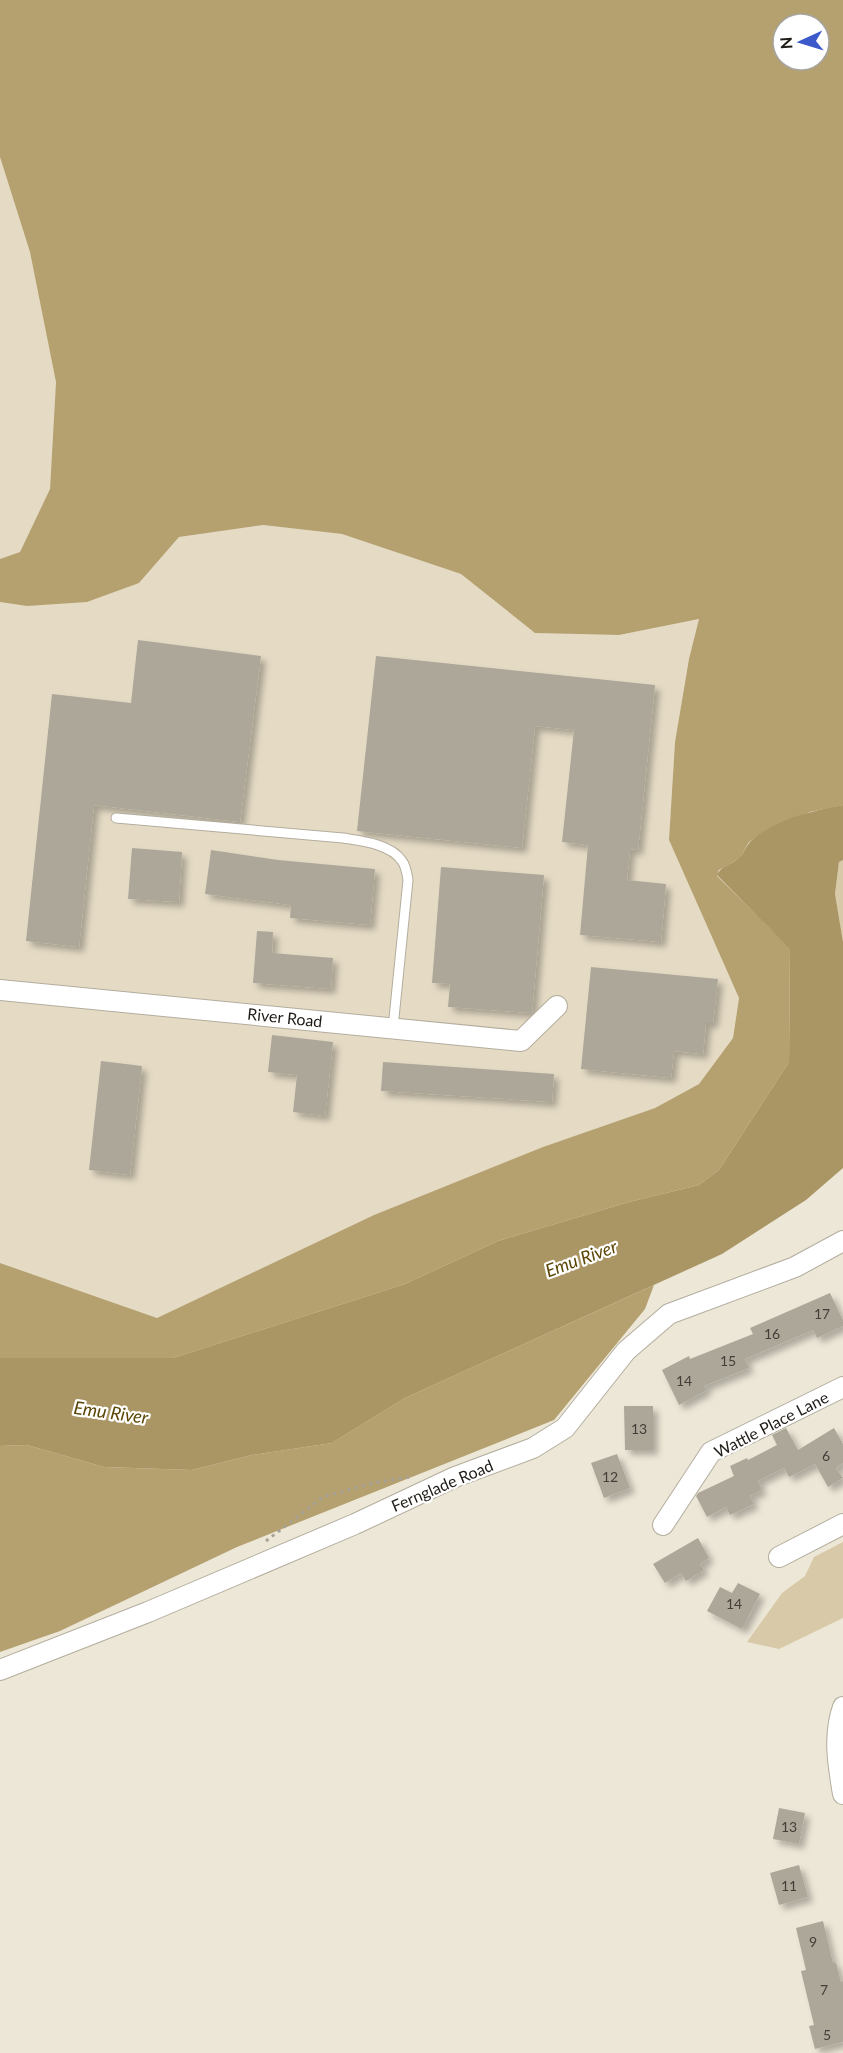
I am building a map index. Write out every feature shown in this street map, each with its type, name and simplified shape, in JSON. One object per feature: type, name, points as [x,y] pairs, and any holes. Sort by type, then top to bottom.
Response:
[{"type":"street","name":"River Road","points":[[0,990],[521,1041],[557,1006]]},
{"type":"street","name":"Fernglade Road","points":[[0,1670],[148,1612],[355,1524],[455,1477],[533,1448],[565,1428],[626,1351],[669,1314],[795,1267],[843,1241]]},
{"type":"street","name":"Wattle Place Lane","points":[[663,1525],[711,1452],[843,1387]]},
{"type":"street","points":[[779,1557],[843,1524]]},
{"type":"street","points":[[843,1707],[840,1714],[836,1756],[843,1794]]},
{"type":"lane","points":[[116,818],[343,838],[389,850],[401,859],[408,880],[393,1028]]},
{"type":"path","points":[[259,1546],[323,1497],[373,1483],[415,1476]]},
{"type":"shaded area","points":[[0,0],[843,0],[843,805],[810,812],[762,833],[749,842],[740,858],[719,870],[717,876],[790,948],[789,1062],[719,1170],[699,1185],[629,1202],[498,1241],[405,1284],[173,1358],[0,1358],[0,1263],[157,1318],[374,1215],[543,1147],[655,1108],[699,1084],[733,1038],[739,998],[669,840],[675,742],[689,659],[699,619],[619,635],[535,633],[461,574],[342,534],[263,525],[179,537],[139,583],[87,602],[27,606],[0,602],[0,559],[20,552],[50,489],[56,382],[30,252],[0,157]]},
{"type":"shaded area","points":[[0,156],[32,257],[56,382],[50,489],[20,552],[0,559]]},
{"type":"shaded area","points":[[263,525],[342,534],[461,574],[535,633],[619,635],[700,619],[689,659],[675,742],[669,840],[739,998],[733,1038],[699,1084],[655,1108],[543,1147],[374,1215],[157,1318],[0,1263],[0,602],[27,606],[139,583],[179,537]]},
{"type":"shaded area","points":[[843,860],[843,942],[835,894],[839,862]]},
{"type":"shaded area","points":[[654,1285],[645,1309],[554,1420],[237,1547],[60,1631],[0,1652],[0,1446],[27,1445],[104,1467],[192,1470],[252,1455],[332,1443],[405,1398]]},
{"type":"shaded area","points":[[843,1542],[843,1618],[779,1649],[747,1642],[782,1593],[805,1576],[814,1557]]},
{"type":"water","name":"Emu River","points":[[843,805],[843,860],[839,862],[835,894],[843,942],[843,1168],[806,1200],[722,1254],[405,1398],[332,1443],[252,1455],[192,1470],[104,1467],[27,1445],[0,1446],[0,1358],[173,1358],[405,1284],[498,1241],[629,1202],[699,1185],[719,1170],[789,1062],[790,949],[717,875],[723,868],[740,857],[752,840],[772,827],[807,813]]},
{"type":"building","points":[[138,640],[261,656],[240,822],[94,805],[79,947],[26,941],[52,694],[131,703]]},
{"type":"building","points":[[376,656],[655,685],[638,850],[630,849],[627,880],[666,884],[661,942],[580,935],[588,845],[562,842],[574,730],[535,726],[522,848],[357,831]]},
{"type":"building","points":[[132,848],[182,852],[179,902],[128,899]]},
{"type":"building","points":[[211,850],[278,860],[375,869],[370,925],[290,918],[291,905],[205,894]]},
{"type":"building","points":[[441,867],[544,875],[532,1013],[448,1007],[450,984],[432,983]]},
{"type":"building","points":[[257,931],[273,932],[272,953],[333,958],[331,989],[253,983]]},
{"type":"building","points":[[591,967],[718,979],[713,1023],[706,1023],[703,1054],[674,1051],[671,1078],[581,1069]]},
{"type":"building","points":[[272,1035],[333,1042],[325,1116],[293,1112],[297,1075],[268,1072]]},
{"type":"building","points":[[101,1061],[142,1066],[130,1175],[89,1170]]},
{"type":"building","points":[[383,1062],[554,1074],[552,1102],[381,1091]]},
{"type":"building","points":[[830,1293],[843,1320],[843,1326],[817,1338],[813,1330],[745,1359],[749,1368],[704,1386],[707,1390],[679,1405],[662,1370],[689,1356],[690,1359],[753,1334],[750,1328]]},
{"type":"building","points":[[624,1406],[653,1406],[653,1450],[625,1450]]},
{"type":"building","points":[[786,1428],[798,1450],[834,1428],[843,1444],[843,1463],[836,1468],[843,1478],[828,1487],[815,1464],[789,1477],[784,1468],[758,1481],[762,1490],[750,1496],[754,1504],[730,1515],[726,1507],[707,1517],[696,1496],[698,1493],[734,1476],[730,1466],[747,1458],[748,1460],[777,1445],[772,1435]]},
{"type":"building","points":[[617,1454],[630,1488],[604,1498],[591,1463]]},
{"type":"building","points":[[698,1538],[709,1558],[700,1564],[704,1570],[686,1581],[681,1573],[665,1583],[653,1564]]},
{"type":"building","points":[[738,1583],[760,1594],[742,1629],[707,1611],[720,1587],[732,1593]]},
{"type":"building","points":[[779,1808],[805,1813],[799,1844],[773,1839]]},
{"type":"building","points":[[799,1865],[808,1897],[779,1905],[770,1873]]},
{"type":"building","points":[[823,1921],[833,1963],[836,1963],[841,1982],[843,1981],[843,2042],[815,2049],[809,2026],[814,2025],[801,1971],[806,1970],[796,1928]]}]
